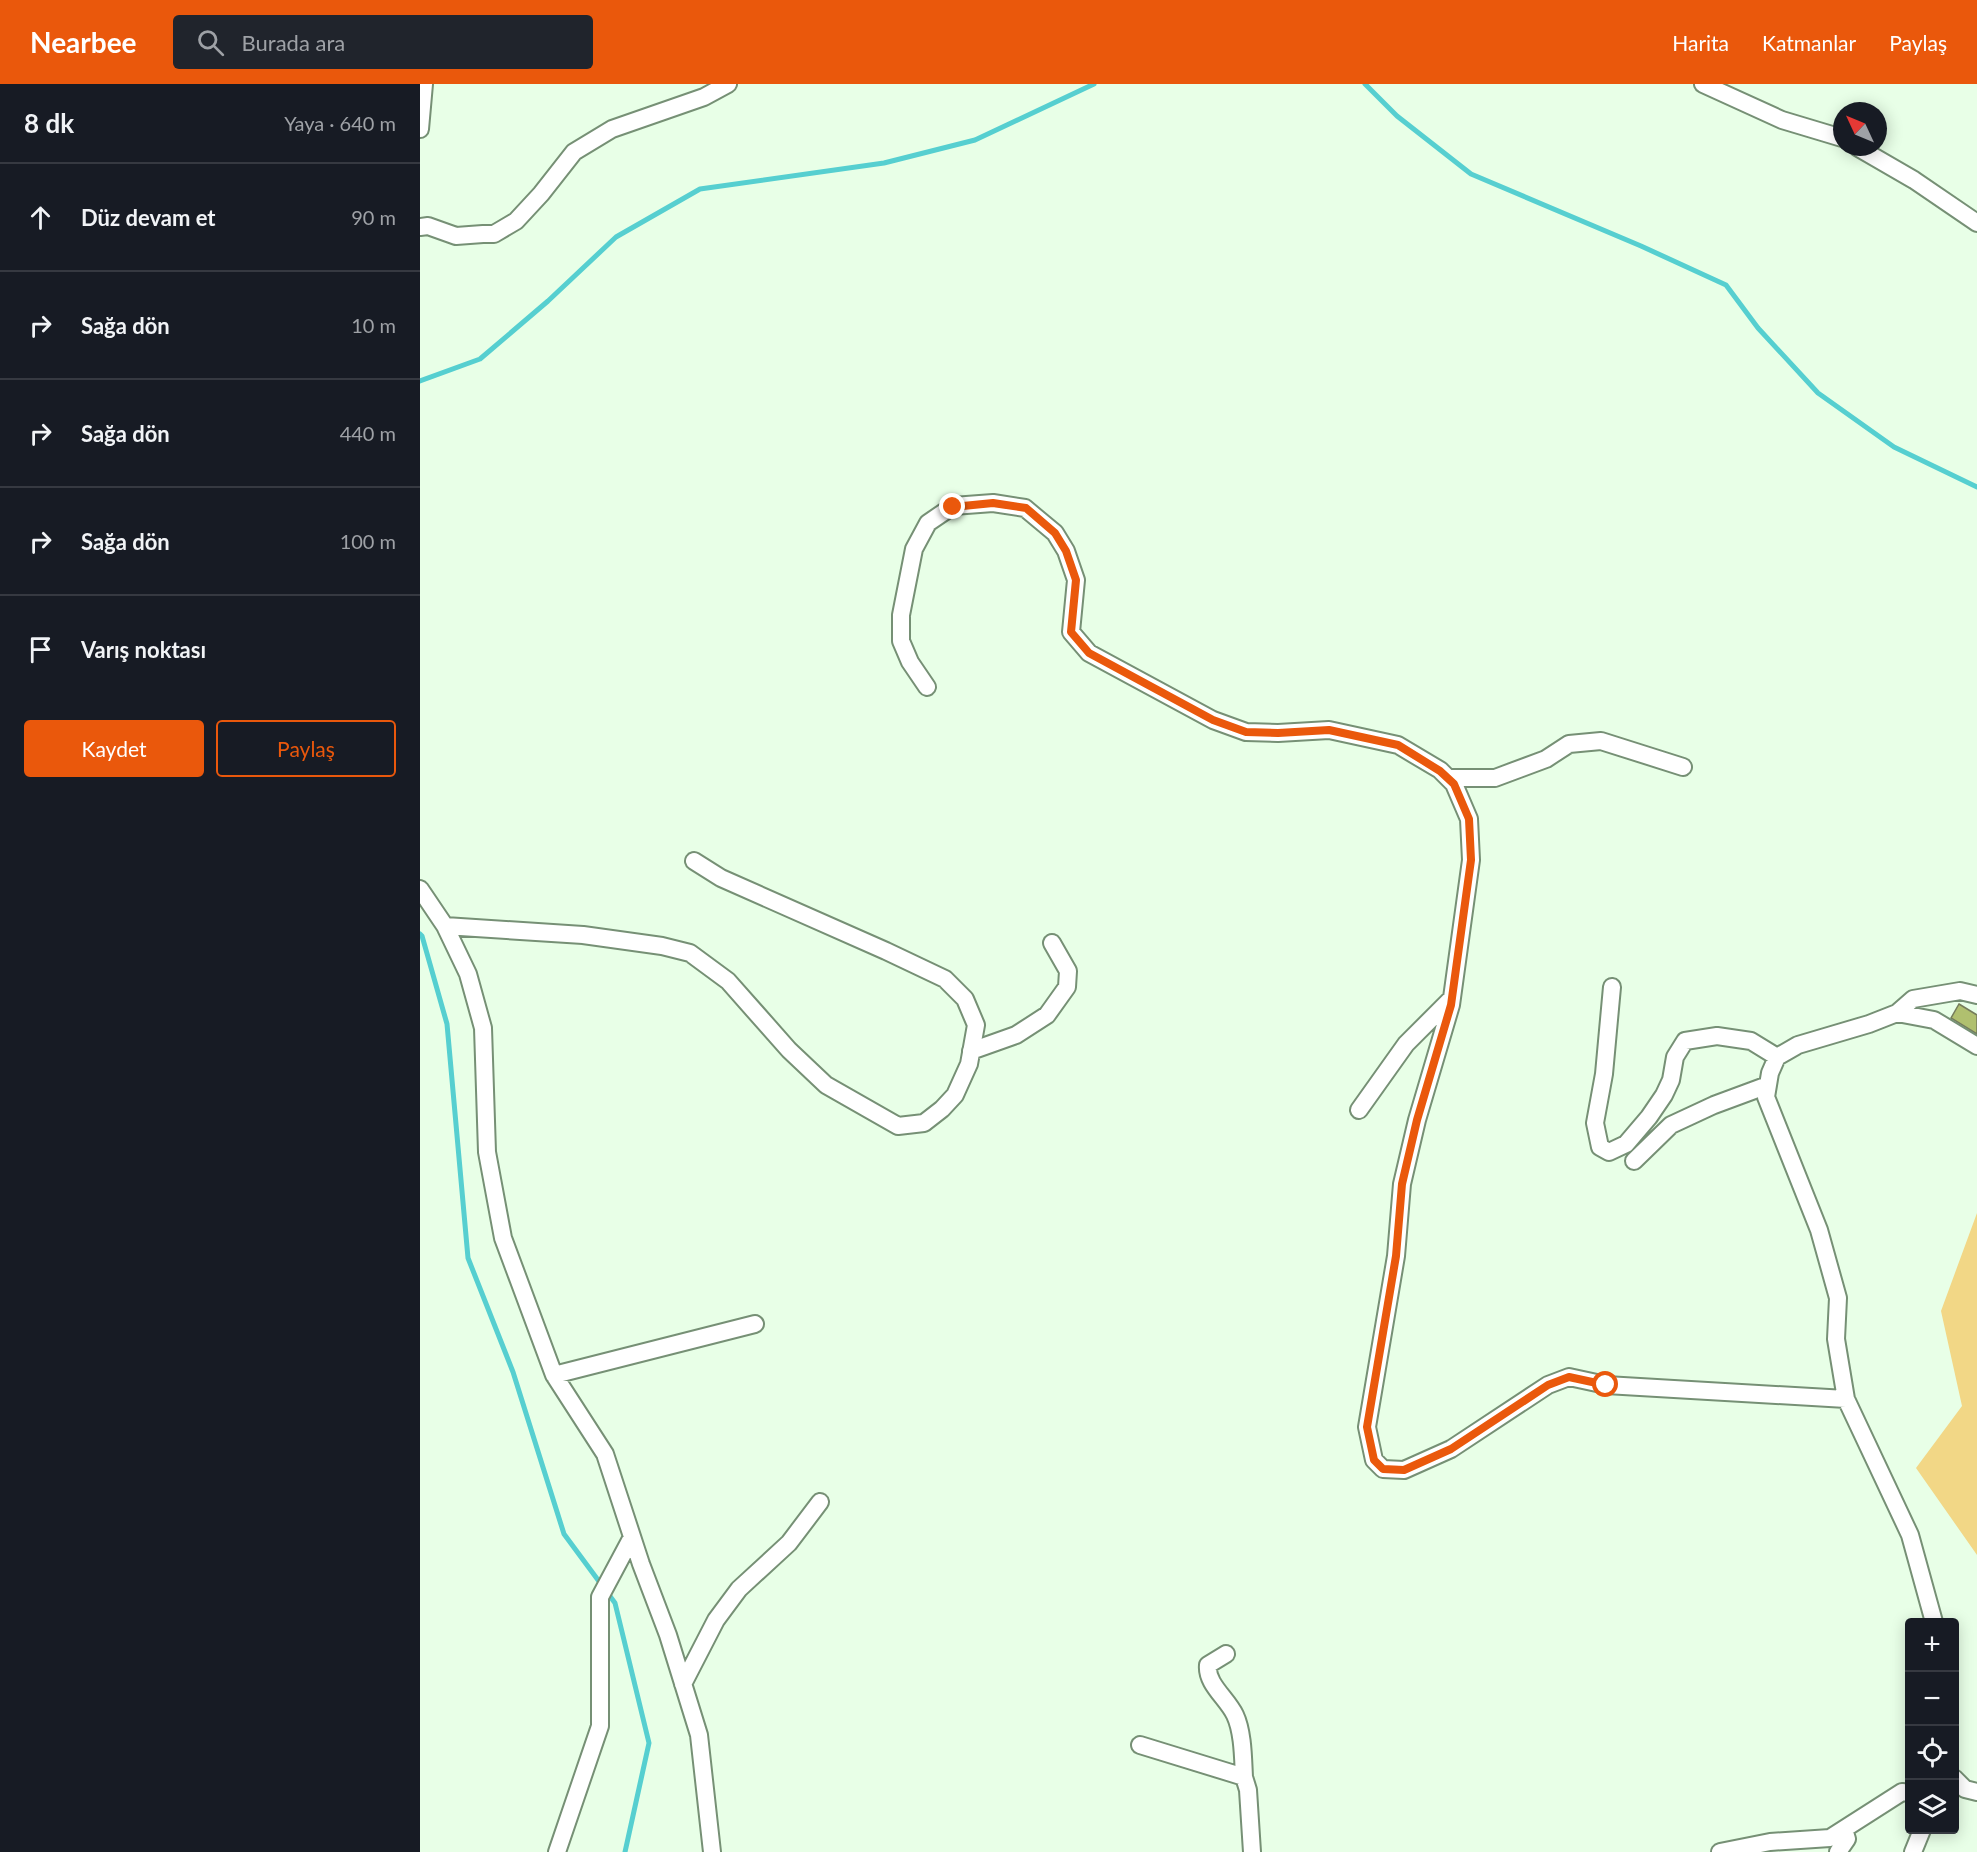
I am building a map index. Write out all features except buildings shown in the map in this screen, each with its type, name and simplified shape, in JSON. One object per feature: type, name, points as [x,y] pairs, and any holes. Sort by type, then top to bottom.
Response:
[{"type":"street","points":[[420,129],[424,84]]},
{"type":"street","points":[[420,227],[428,226],[456,236],[494,234],[516,221],[574,152],[612,129],[704,97],[728,84]]},
{"type":"street","points":[[1703,84],[1782,120],[1833,135]]},
{"type":"street","points":[[1873,156],[1914,180],[1977,224]]},
{"type":"street","points":[[927,687],[910,662],[901,641],[901,615],[914,549],[928,523],[953,507],[993,503],[1026,508],[1055,533],[1066,551],[1076,580],[1071,632],[1089,653],[1213,720],[1246,732],[1329,730],[1398,745],[1440,771],[1454,784],[1469,819],[1471,860],[1452,999],[1417,1120],[1402,1184],[1396,1256],[1367,1427],[1374,1460],[1383,1469],[1404,1470],[1451,1449],[1548,1385],[1569,1377],[1606,1385],[1846,1399]]},
{"type":"street","points":[[1448,778],[1495,778],[1546,759],[1569,744],[1601,741],[1683,767]]},
{"type":"street","points":[[445,926],[583,935],[662,946],[690,953],[728,981],[789,1050],[826,1085],[898,1126],[924,1123],[942,1109],[955,1095],[969,1064],[976,1025],[965,999],[945,979],[721,878],[694,861]]},
{"type":"street","points":[[420,889],[445,926],[468,974],[483,1028],[487,1152],[503,1238],[554,1375],[605,1454],[668,1635],[699,1735],[712,1852]]},
{"type":"street","points":[[971,1051],[1016,1035],[1047,1014],[1067,987],[1068,971],[1052,943]]},
{"type":"street","points":[[1612,987],[1604,1074],[1595,1123],[1600,1147],[1609,1152],[1626,1144],[1664,1095],[1671,1080],[1675,1058],[1684,1041],[1716,1036],[1751,1041],[1777,1057]]},
{"type":"street","points":[[1933,1618],[1910,1535],[1846,1399],[1836,1340],[1838,1298],[1819,1230],[1766,1097],[1770,1073],[1777,1057],[1798,1045],[1869,1024],[1897,1013],[1913,999],[1960,991],[1977,996]]},
{"type":"street","points":[[1359,1110],[1406,1044],[1452,999]]},
{"type":"street","points":[[1897,1013],[1934,1020],[1977,1046]]},
{"type":"street","points":[[1634,1161],[1671,1125],[1768,1085]]},
{"type":"street","points":[[554,1375],[755,1324]]},
{"type":"street","points":[[683,1684],[716,1620],[739,1589],[789,1543],[820,1502]]},
{"type":"street","points":[[557,1852],[600,1726],[600,1597],[632,1536]]},
{"type":"street","points":[[1226,1654],[1208,1665],[1208,1672],[1220,1694],[1236,1715],[1243,1747],[1252,1852]]},
{"type":"street","points":[[1140,1745],[1244,1777]]},
{"type":"street","points":[[1956,1780],[1965,1789],[1977,1792]]},
{"type":"street","points":[[1720,1852],[1770,1842],[1830,1838],[1905,1789]]},
{"type":"street","points":[[1838,1852],[1847,1839],[1844,1829]]},
{"type":"street","points":[[1913,1852],[1920,1834]]},
{"type":"shaded area","points":[[1977,1213],[1977,1555],[1916,1468],[1962,1406],[1941,1311]]},
{"type":"waterway","points":[[420,381],[480,359],[548,301],[616,237],[700,189],[884,163],[975,140],[1094,84]]},
{"type":"waterway","points":[[1365,84],[1397,116],[1471,174],[1641,246],[1726,285],[1758,328],[1818,393],[1894,447],[1977,487]]},
{"type":"waterway","points":[[420,934],[447,1024],[468,1258],[513,1372],[564,1534],[615,1603],[649,1743],[625,1852]]},
{"type":"route","points":[[953,507],[993,503],[1026,508],[1055,533],[1066,551],[1076,580],[1071,632],[1089,653],[1213,720],[1246,732],[1329,730],[1398,745],[1440,771],[1454,784],[1469,819],[1471,860],[1451,1005],[1417,1120],[1402,1184],[1396,1256],[1367,1427],[1374,1460],[1383,1469],[1404,1470],[1451,1449],[1548,1385],[1569,1377],[1606,1385]]}]
